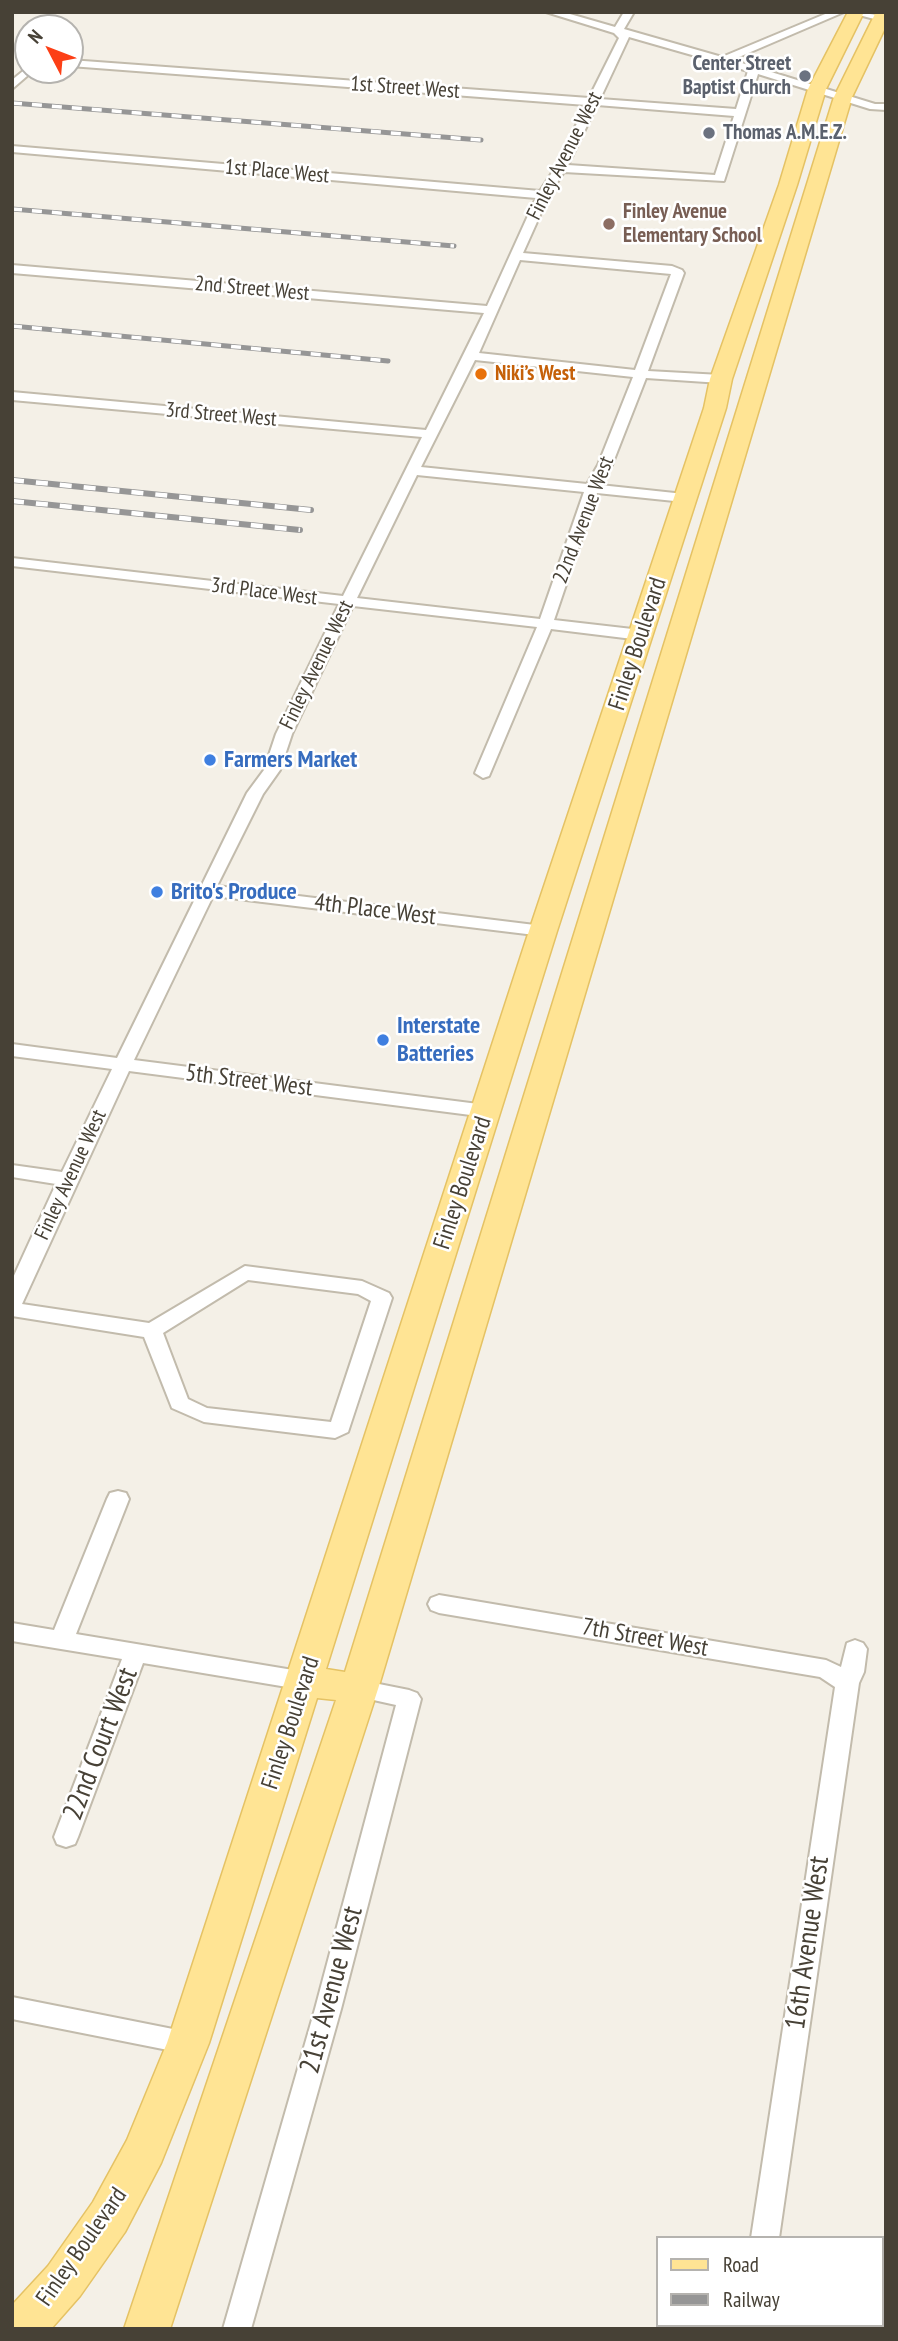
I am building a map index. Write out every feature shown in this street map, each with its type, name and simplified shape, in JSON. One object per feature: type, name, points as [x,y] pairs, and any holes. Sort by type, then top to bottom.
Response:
[{"type":"main road","name":"Finley Boulevard","points":[[147,2329],[359,1689],[757,383],[802,186],[830,93],[873,15]]},
{"type":"main road","name":"Finley Boulevard","points":[[21,2329],[64,2280],[109,2217],[145,2149],[188,2043],[543,931],[715,408],[721,379],[802,186]]},
{"type":"main road","points":[[721,379],[757,383]]},
{"type":"main road","points":[[684,498],[720,502]]},
{"type":"main road","points":[[641,635],[679,638]]},
{"type":"main road","points":[[587,801],[629,801]]},
{"type":"main road","points":[[543,931],[589,934]]},
{"type":"main road","points":[[485,1111],[533,1119]]},
{"type":"main road","points":[[305,1681],[359,1689]]},
{"type":"main road","points":[[188,2043],[241,2048]]},
{"type":"street","points":[[551,12],[754,69],[883,109],[886,107]]},
{"type":"street","points":[[618,32],[629,12]]},
{"type":"street","points":[[723,60],[839,12]]},
{"type":"street","name":"Finley Avenue West","points":[[12,1303],[68,1179],[207,890],[255,793],[272,770],[284,734],[347,601],[471,356],[543,195],[561,167],[624,38],[618,32]]},
{"type":"street","name":"1st Street West","points":[[84,64],[741,113]]},
{"type":"street","points":[[561,167],[720,179],[754,69]]},
{"type":"street","name":"1st Place West","points":[[12,149],[543,195]]},
{"type":"street","name":"22nd Avenue West","points":[[483,773],[545,624],[593,488],[635,393],[639,374],[678,273],[672,270],[517,256]]},
{"type":"street","name":"2nd Street West","points":[[12,269],[492,310]]},
{"type":"street","points":[[471,356],[639,374],[721,379]]},
{"type":"street","name":"3rd Street West","points":[[12,396],[430,434]]},
{"type":"street","points":[[413,470],[684,498]]},
{"type":"street","name":"3rd Place West","points":[[12,562],[641,635]]},
{"type":"street","name":"4th Place West","points":[[207,890],[543,931]]},
{"type":"street","name":"5th Street West","points":[[12,1050],[485,1111]]},
{"type":"street","points":[[12,1171],[68,1179]]},
{"type":"street","points":[[12,1309],[152,1331],[245,1273],[362,1288],[382,1298],[340,1427],[324,1431],[204,1415],[185,1407],[179,1403],[152,1331]]},
{"type":"street","points":[[62,1640],[118,1499]]},
{"type":"street","name":"7th Street West","points":[[439,1604],[826,1669],[846,1683]]},
{"type":"street","points":[[12,1632],[305,1681]]},
{"type":"street","name":"16th Avenue West","points":[[765,2236],[846,1683],[852,1672],[855,1649]]},
{"type":"street","name":"22nd Court West","points":[[66,1837],[136,1652]]},
{"type":"street","name":"21st Avenue West","points":[[237,2329],[328,2009],[409,1699],[359,1689]]},
{"type":"street","points":[[12,2008],[188,2043]]},
{"type":"railway","points":[[12,103],[481,140]]},
{"type":"railway","points":[[12,209],[454,246]]},
{"type":"railway","points":[[12,326],[388,361]]},
{"type":"railway","points":[[12,480],[311,510]]},
{"type":"railway","points":[[12,501],[300,530]]},
{"type":"place","name":"Center Street Baptist Church","points":[[805,76]]},
{"type":"place","name":"Thomas A.M.E.Z.","points":[[709,133]]},
{"type":"place","name":"Finley Avenue Elementary School","points":[[609,224]]},
{"type":"place","name":"Niki’s West","points":[[481,374]]},
{"type":"place","name":"Farmers Market","points":[[210,760]]},
{"type":"place","name":"Brito's Produce","points":[[157,892]]},
{"type":"place","name":"Interstate Batteries","points":[[383,1040]]}]
